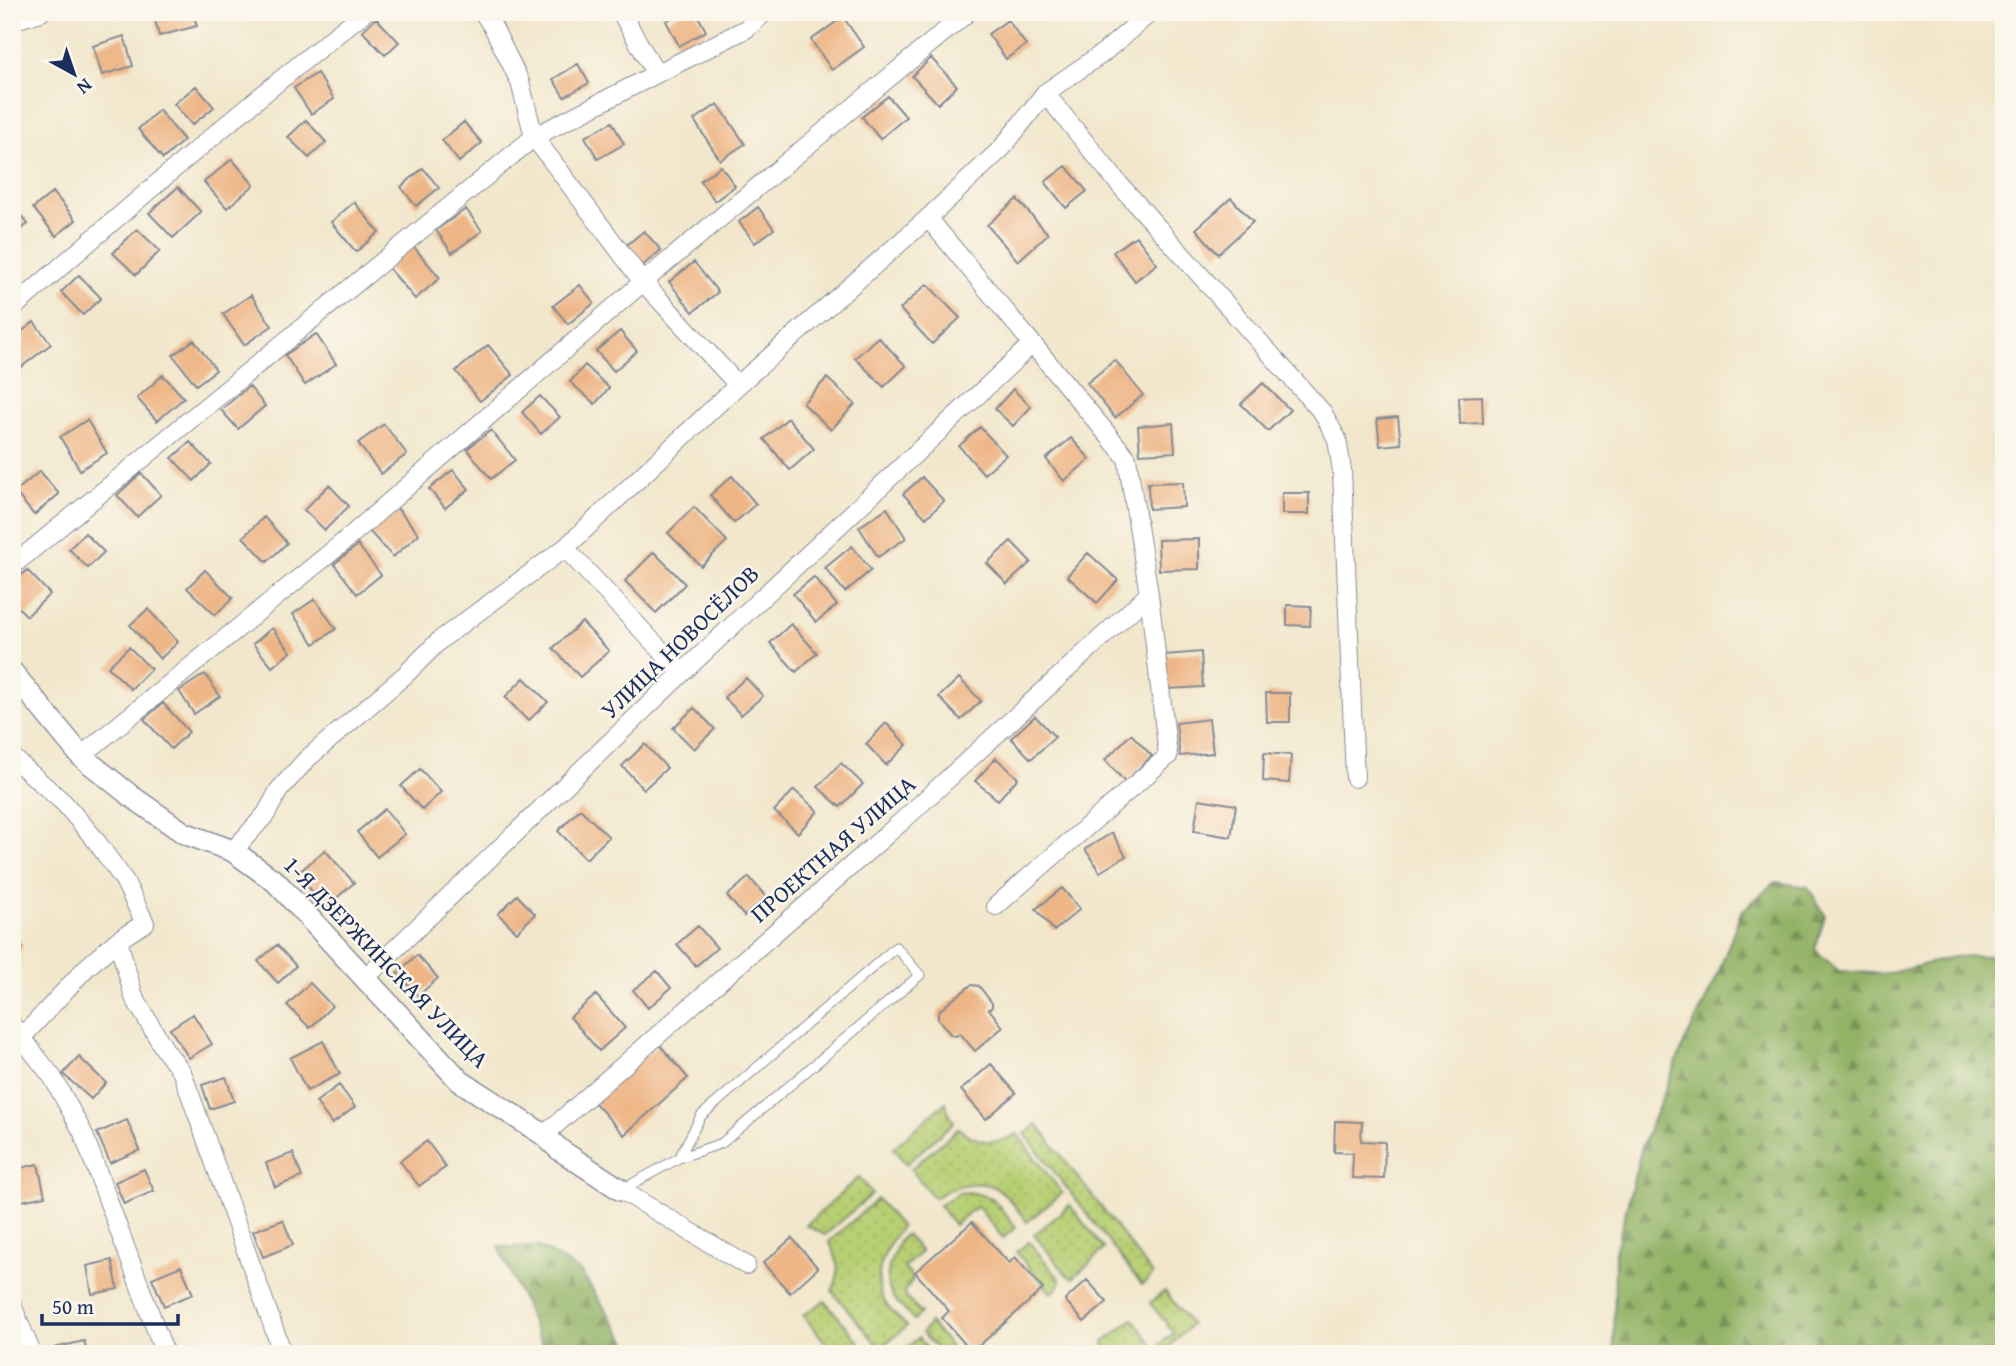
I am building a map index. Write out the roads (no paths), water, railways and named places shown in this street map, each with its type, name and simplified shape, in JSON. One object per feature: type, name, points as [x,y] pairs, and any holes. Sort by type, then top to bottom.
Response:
[{"type":"street","points":[[12,309],[281,78],[365,12]]},
{"type":"street","points":[[483,12],[520,82],[534,137],[643,282],[738,385]]},
{"type":"street","points":[[621,12],[656,74]]},
{"type":"street","points":[[12,566],[534,137],[746,29],[765,12]]},
{"type":"street","points":[[81,756],[341,544],[643,282],[968,12]]},
{"type":"street","points":[[233,851],[266,814],[279,790],[307,759],[406,674],[440,640],[565,548],[738,385],[928,218],[1002,148],[1045,93],[1103,53],[1151,12]]},
{"type":"street","points":[[12,21],[35,13]]},
{"type":"street","points":[[1045,93],[1119,184],[1323,413],[1336,439],[1342,471],[1355,778]]},
{"type":"street","points":[[928,218],[1127,458],[1149,594],[1168,757],[996,906]]},
{"type":"street","name":"УЛИЦА НОВОСЁЛОВ","points":[[364,979],[682,673],[1032,344]]},
{"type":"street","points":[[565,548],[682,673]]},
{"type":"street","name":"ПРОЕКТНАЯ УЛИЦА","points":[[544,1135],[901,822],[1149,594]]},
{"type":"street","name":"1-Я ДЗЕРЖИНСКАЯ УЛИЦА","points":[[12,672],[81,756],[131,796],[184,833],[233,851],[276,882],[460,1080],[621,1189],[746,1265]]},
{"type":"street","points":[[12,757],[64,803],[94,838],[124,880],[145,923],[118,940],[86,968],[15,1037],[52,1078],[83,1133],[165,1354]]},
{"type":"street","points":[[118,940],[134,997],[165,1050],[182,1072],[283,1354]]},
{"type":"street","points":[[12,1305],[32,1354]]},
{"type":"lane","points":[[621,1189],[679,1158],[722,1143],[920,975],[896,947],[701,1116],[679,1158]]}]
